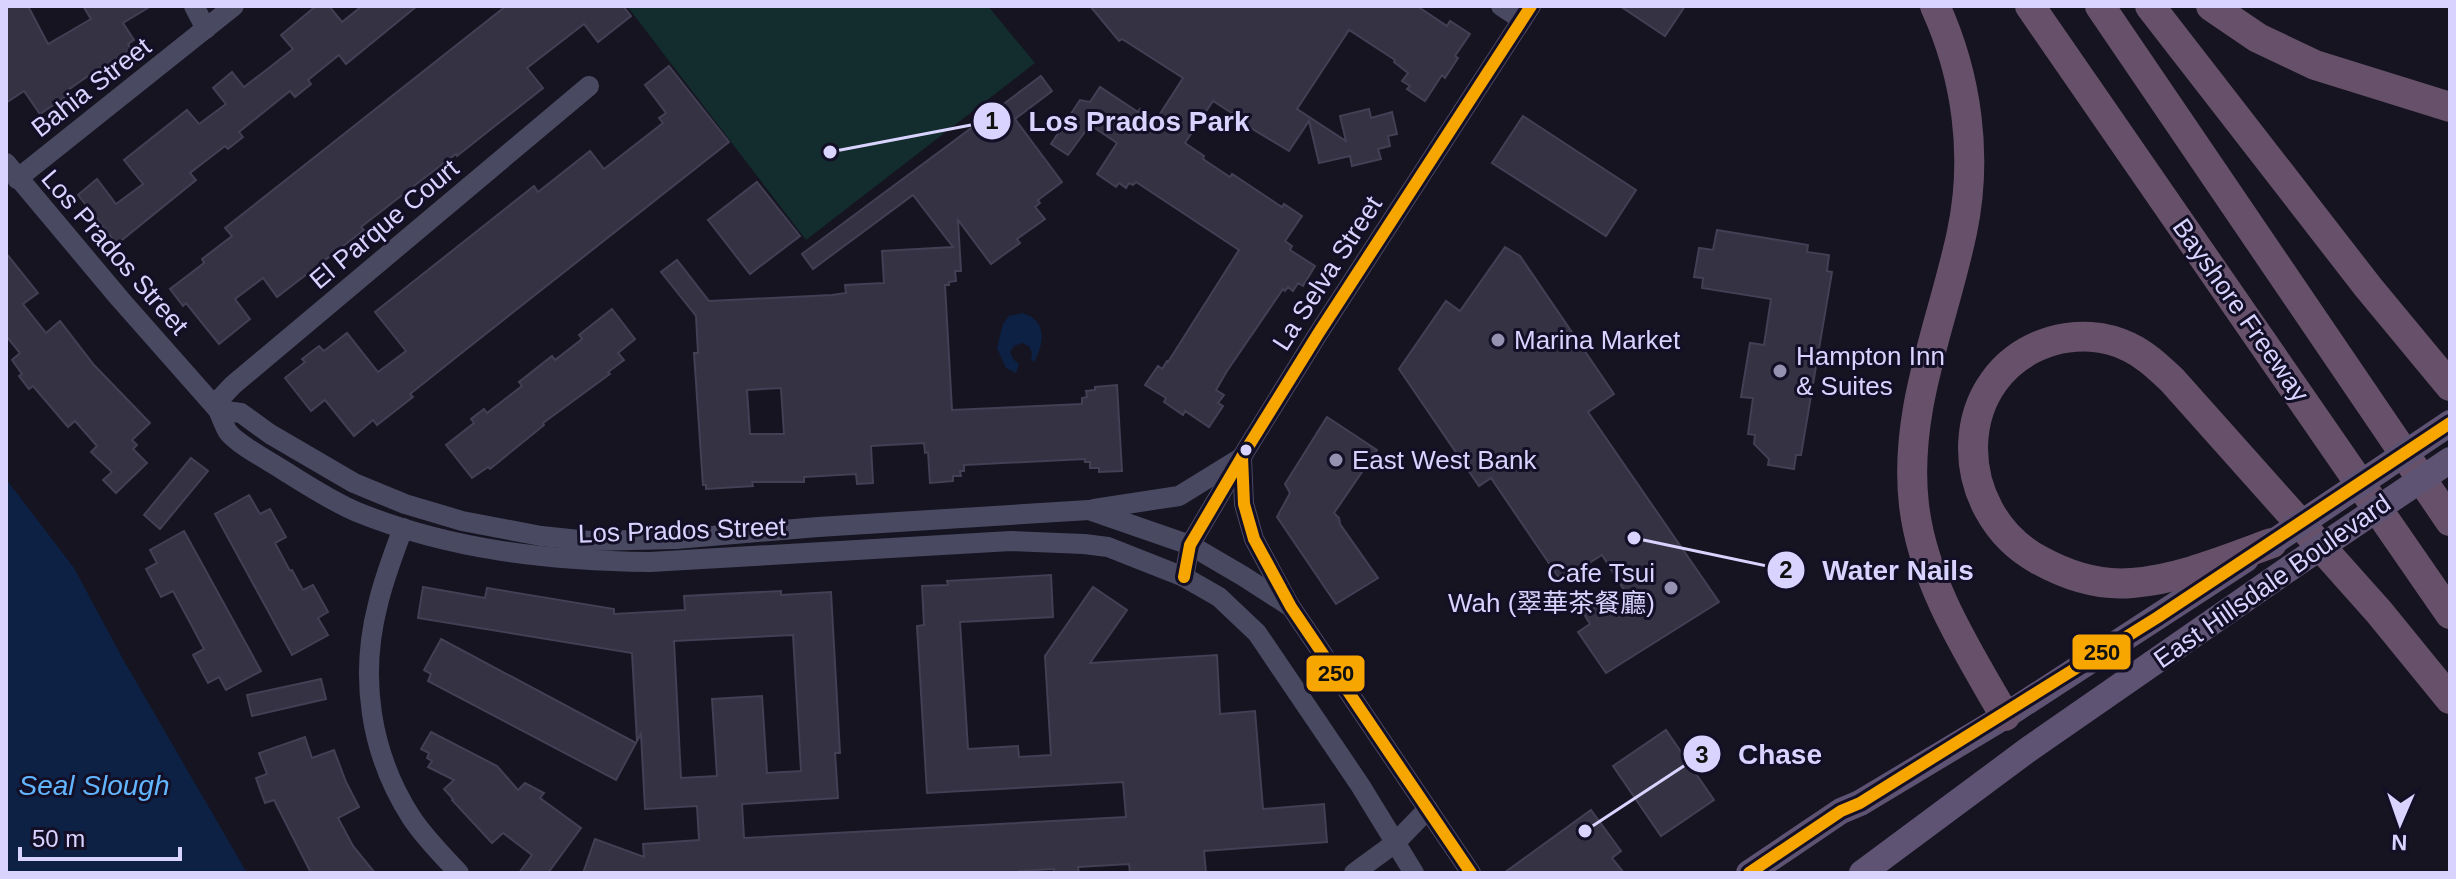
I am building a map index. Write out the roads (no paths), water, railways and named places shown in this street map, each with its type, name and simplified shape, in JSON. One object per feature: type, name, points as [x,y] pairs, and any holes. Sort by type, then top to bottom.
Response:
[{"type":"highway","points":[[1935,6],[1958,70],[1970,165],[1962,231],[1918,400],[1913,437],[1914,500],[1922,543],[1946,608],[2005,716]]},
{"type":"highway","name":"Bayshore Freeway","points":[[2030,6],[2450,614]]},
{"type":"highway","name":"Bayshore Freeway","points":[[2100,6],[2450,521]]},
{"type":"highway","points":[[2150,6],[2368,287],[2450,386]]},
{"type":"highway","points":[[2211,6],[2258,38],[2295,56],[2346,76],[2450,107]]},
{"type":"highway","points":[[2272,543],[2185,574],[2130,583],[2105,583],[2079,578],[2032,557],[2010,540],[1992,518],[1978,491],[1973,464],[1973,436],[1979,411],[1992,384],[2013,362],[2039,345],[2069,336],[2099,337],[2127,346],[2150,360],[2172,380],[2379,612],[2450,699]]},
{"type":"main road","name":"East Hillsdale Boulevard","points":[[1749,873],[1841,811],[1860,803],[2005,716],[2450,423]]},
{"type":"main road","name":"East Hillsdale Boulevard","points":[[1862,873],[2029,749],[2450,460]]},
{"type":"main road","points":[[2005,716],[2029,749]]},
{"type":"street","points":[[194,6],[206,29]]},
{"type":"street","name":"Bahia Street","points":[[12,171],[234,6]]},
{"type":"street","points":[[1501,6],[1526,13]]},
{"type":"street","name":"La Selva Street","points":[[1184,577],[1190,545],[1242,457],[1526,13]]},
{"type":"street","name":"El Parque Court","points":[[216,408],[233,385],[589,86]]},
{"type":"street","name":"Los Prados Street","points":[[12,171],[216,408],[228,432],[314,490],[356,511],[403,528],[479,548],[530,556],[600,561],[650,562],[1011,541],[1084,544],[1108,547],[1184,577],[1219,597],[1257,633],[1360,785],[1414,873]]},
{"type":"street","name":"Los Prados Street","points":[[216,408],[241,413],[270,434],[354,483],[405,504],[462,521],[541,536],[589,541],[676,539],[1089,510],[1190,545],[1291,607]]},
{"type":"street","points":[[1089,510],[1179,496],[1242,457],[1244,504],[1254,539],[1291,607],[1471,873]]},
{"type":"street","points":[[403,528],[378,603],[371,638],[370,709],[378,744],[411,817],[459,873]]},
{"type":"street","points":[[1354,873],[1395,843],[1428,809]]},
{"type":"water","points":[[1022,313],[1040,326],[1042,340],[1034,362],[1029,346],[1022,343],[1014,346],[1010,352],[1019,364],[1016,373],[1006,368],[997,348],[1003,324],[1009,316]]},
{"type":"water","name":"Seal Slough","points":[[6,479],[74,568],[247,873],[6,873]]},
{"type":"place","name":"Los Prados Park","points":[[830,152]]},
{"type":"place","name":"Marina Market","points":[[1498,340]]},
{"type":"place","name":"Hampton Inn & Suites","points":[[1780,371]]},
{"type":"place","name":"East West Bank","points":[[1336,460]]},
{"type":"place","name":"Water Nails","points":[[1634,538]]},
{"type":"place","name":"Cafe Tsui Wah (翠華茶餐廳)","points":[[1671,588]]},
{"type":"place","name":"Chase","points":[[1585,831]]}]
